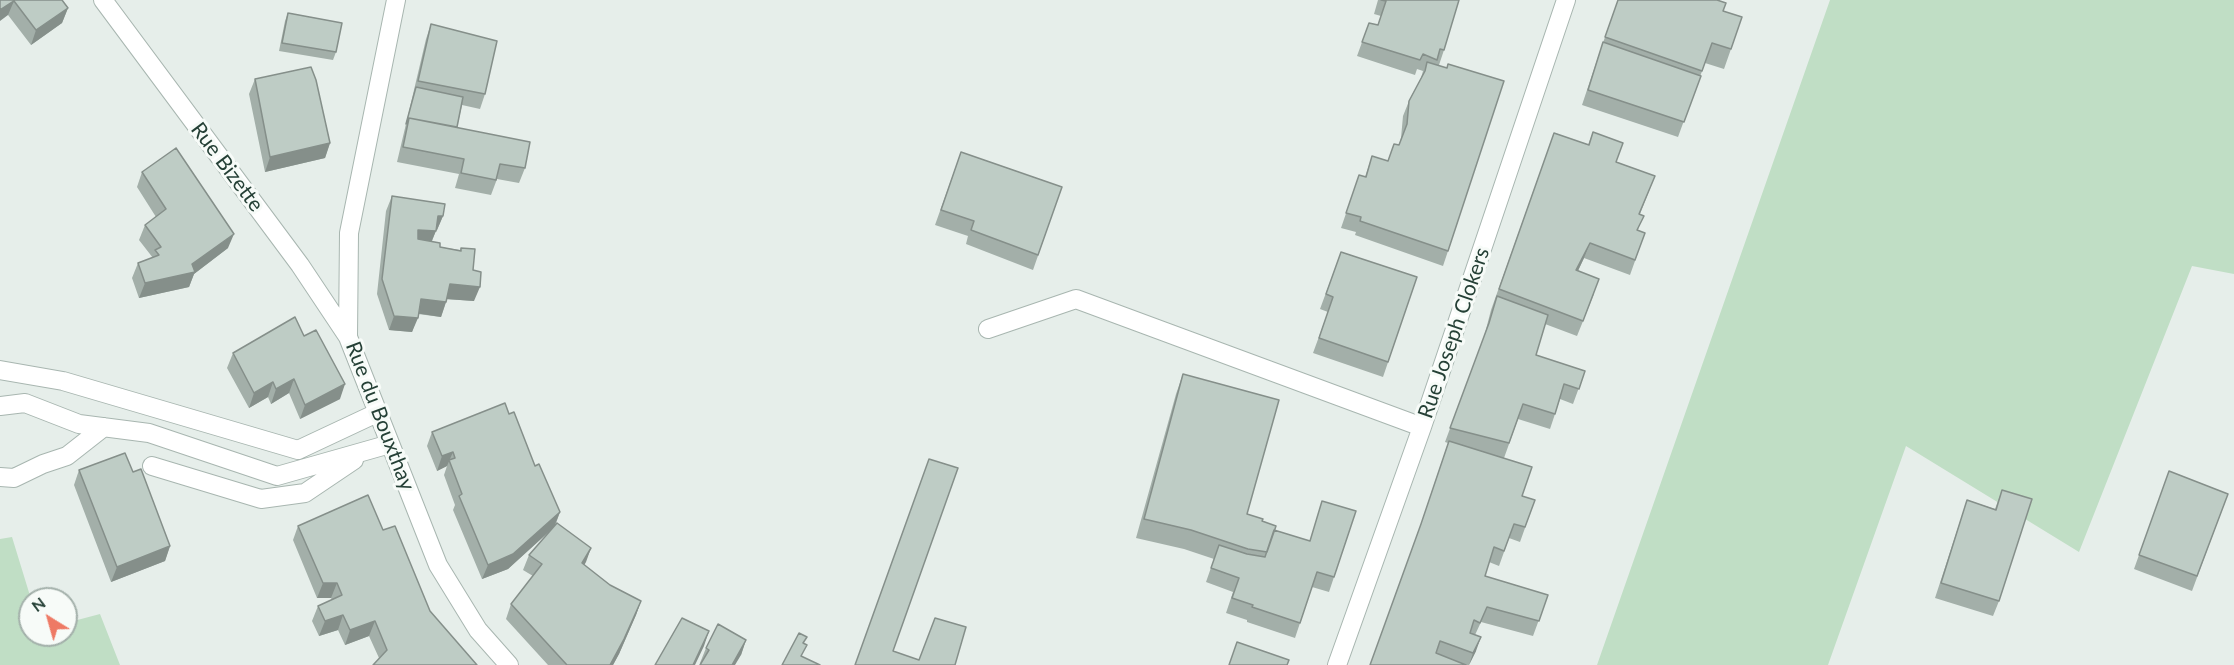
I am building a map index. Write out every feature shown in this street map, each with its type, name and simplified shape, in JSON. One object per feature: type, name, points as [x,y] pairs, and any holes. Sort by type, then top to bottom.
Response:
[{"type":"street","name":"Rue Bizette","points":[[103,0],[300,265],[348,337]]},
{"type":"street","name":"Rue du Bouxthay","points":[[396,0],[349,233],[348,337],[438,566],[478,630],[509,665]]},
{"type":"street","name":"Rue Joseph Clokers","points":[[1337,665],[1422,427],[1566,0]]},
{"type":"street","points":[[988,329],[1076,299],[1422,427]]},
{"type":"street","points":[[0,370],[63,381],[298,450],[379,412]]},
{"type":"street","points":[[0,406],[25,403],[79,424],[149,433],[277,476],[390,444]]},
{"type":"street","points":[[0,477],[14,478],[43,464],[67,456],[104,427]]},
{"type":"street","points":[[152,466],[261,499],[305,493],[368,450]]},
{"type":"green space","points":[[1830,0],[2234,0],[2234,274],[2192,266],[2079,552],[1906,446],[1828,665],[1597,665]]},
{"type":"green space","points":[[12,537],[27,587],[18,587],[18,647],[78,647],[78,620],[100,614],[120,665],[0,665],[0,539]]},
{"type":"building","points":[[0,0],[62,0],[68,8],[36,30],[14,1],[0,10]]},
{"type":"building","points":[[1381,0],[1459,0],[1444,50],[1440,49],[1437,60],[1423,54],[1420,60],[1362,42],[1369,23],[1378,25],[1386,1]]},
{"type":"building","points":[[1618,0],[1717,0],[1726,3],[1723,11],[1742,17],[1731,49],[1712,43],[1702,71],[1605,37]]},
{"type":"building","points":[[288,13],[342,23],[336,52],[282,43]]},
{"type":"building","points":[[431,24],[497,41],[485,94],[418,81]]},
{"type":"building","points":[[1603,42],[1701,76],[1684,122],[1588,90]]},
{"type":"building","points":[[1427,62],[1447,68],[1448,64],[1504,81],[1448,251],[1360,221],[1361,217],[1346,213],[1359,175],[1366,177],[1372,156],[1388,161],[1394,144],[1399,145],[1407,124],[1409,101],[1425,71]]},
{"type":"building","points":[[311,67],[330,143],[270,157],[255,79]]},
{"type":"building","points":[[416,87],[463,97],[457,127],[409,118],[406,124]]},
{"type":"building","points":[[409,118],[530,142],[525,168],[500,164],[496,180],[461,173],[464,159],[403,147]]},
{"type":"building","points":[[1593,132],[1623,143],[1616,162],[1655,176],[1639,214],[1644,216],[1637,230],[1645,233],[1635,260],[1590,243],[1576,270],[1599,279],[1583,321],[1499,289],[1554,133],[1589,145]]},
{"type":"building","points":[[176,148],[234,234],[192,264],[195,272],[145,283],[138,263],[159,255],[155,250],[161,247],[145,225],[166,209],[142,172]]},
{"type":"building","points":[[961,152],[1062,187],[1038,255],[971,230],[974,221],[941,210]]},
{"type":"building","points":[[392,196],[445,204],[443,216],[438,216],[436,231],[418,230],[418,239],[440,243],[440,247],[461,251],[461,248],[475,249],[473,270],[481,272],[480,287],[450,284],[446,302],[421,299],[418,318],[394,316],[382,279]]},
{"type":"building","points":[[1341,252],[1417,277],[1388,362],[1319,338],[1333,297],[1326,294]]},
{"type":"building","points":[[1497,296],[1548,315],[1536,355],[1585,371],[1579,389],[1564,384],[1555,414],[1523,404],[1509,443],[1450,428]]},
{"type":"building","points":[[295,317],[304,336],[316,330],[345,384],[305,405],[294,379],[276,389],[273,382],[254,393],[233,353]]},
{"type":"building","points":[[1183,374],[1279,400],[1247,514],[1276,526],[1267,552],[1248,549],[1191,530],[1144,519]]},
{"type":"building","points":[[505,403],[509,414],[514,412],[535,466],[539,464],[560,512],[513,554],[488,565],[459,496],[462,494],[449,460],[455,458],[453,452],[442,456],[432,432]]},
{"type":"building","points":[[1449,441],[1532,467],[1522,496],[1535,500],[1525,527],[1514,524],[1504,551],[1494,547],[1485,576],[1548,595],[1539,621],[1487,607],[1480,623],[1474,620],[1470,633],[1481,637],[1473,653],[1440,641],[1436,653],[1466,665],[1370,665],[1421,524]]},
{"type":"building","points":[[125,453],[133,472],[141,469],[170,546],[117,567],[79,470]]},
{"type":"building","points":[[929,459],[958,468],[893,651],[919,660],[935,618],[966,627],[955,665],[855,665]]},
{"type":"building","points":[[2169,471],[2228,494],[2197,576],[2139,555]]},
{"type":"building","points":[[2002,490],[2032,499],[1999,601],[1941,583],[1967,500],[1996,510]]},
{"type":"building","points":[[368,495],[383,530],[395,526],[430,611],[477,665],[373,665],[387,650],[375,621],[350,630],[343,615],[325,621],[318,606],[342,595],[337,583],[323,583],[298,526]]},
{"type":"building","points":[[1322,501],[1356,511],[1334,577],[1317,572],[1300,623],[1232,598],[1239,578],[1211,568],[1219,545],[1265,557],[1274,530],[1310,541]]},
{"type":"building","points":[[557,523],[591,548],[582,563],[610,585],[641,601],[610,665],[567,665],[511,604],[542,564],[529,555]]},
{"type":"building","points":[[682,618],[709,631],[693,665],[655,665]]},
{"type":"building","points":[[718,624],[746,640],[732,665],[700,665],[709,650],[706,648]]},
{"type":"building","points":[[799,633],[807,637],[803,643],[807,645],[801,656],[820,665],[782,665]]},
{"type":"building","points":[[1237,642],[1289,660],[1287,665],[1229,665]]}]
